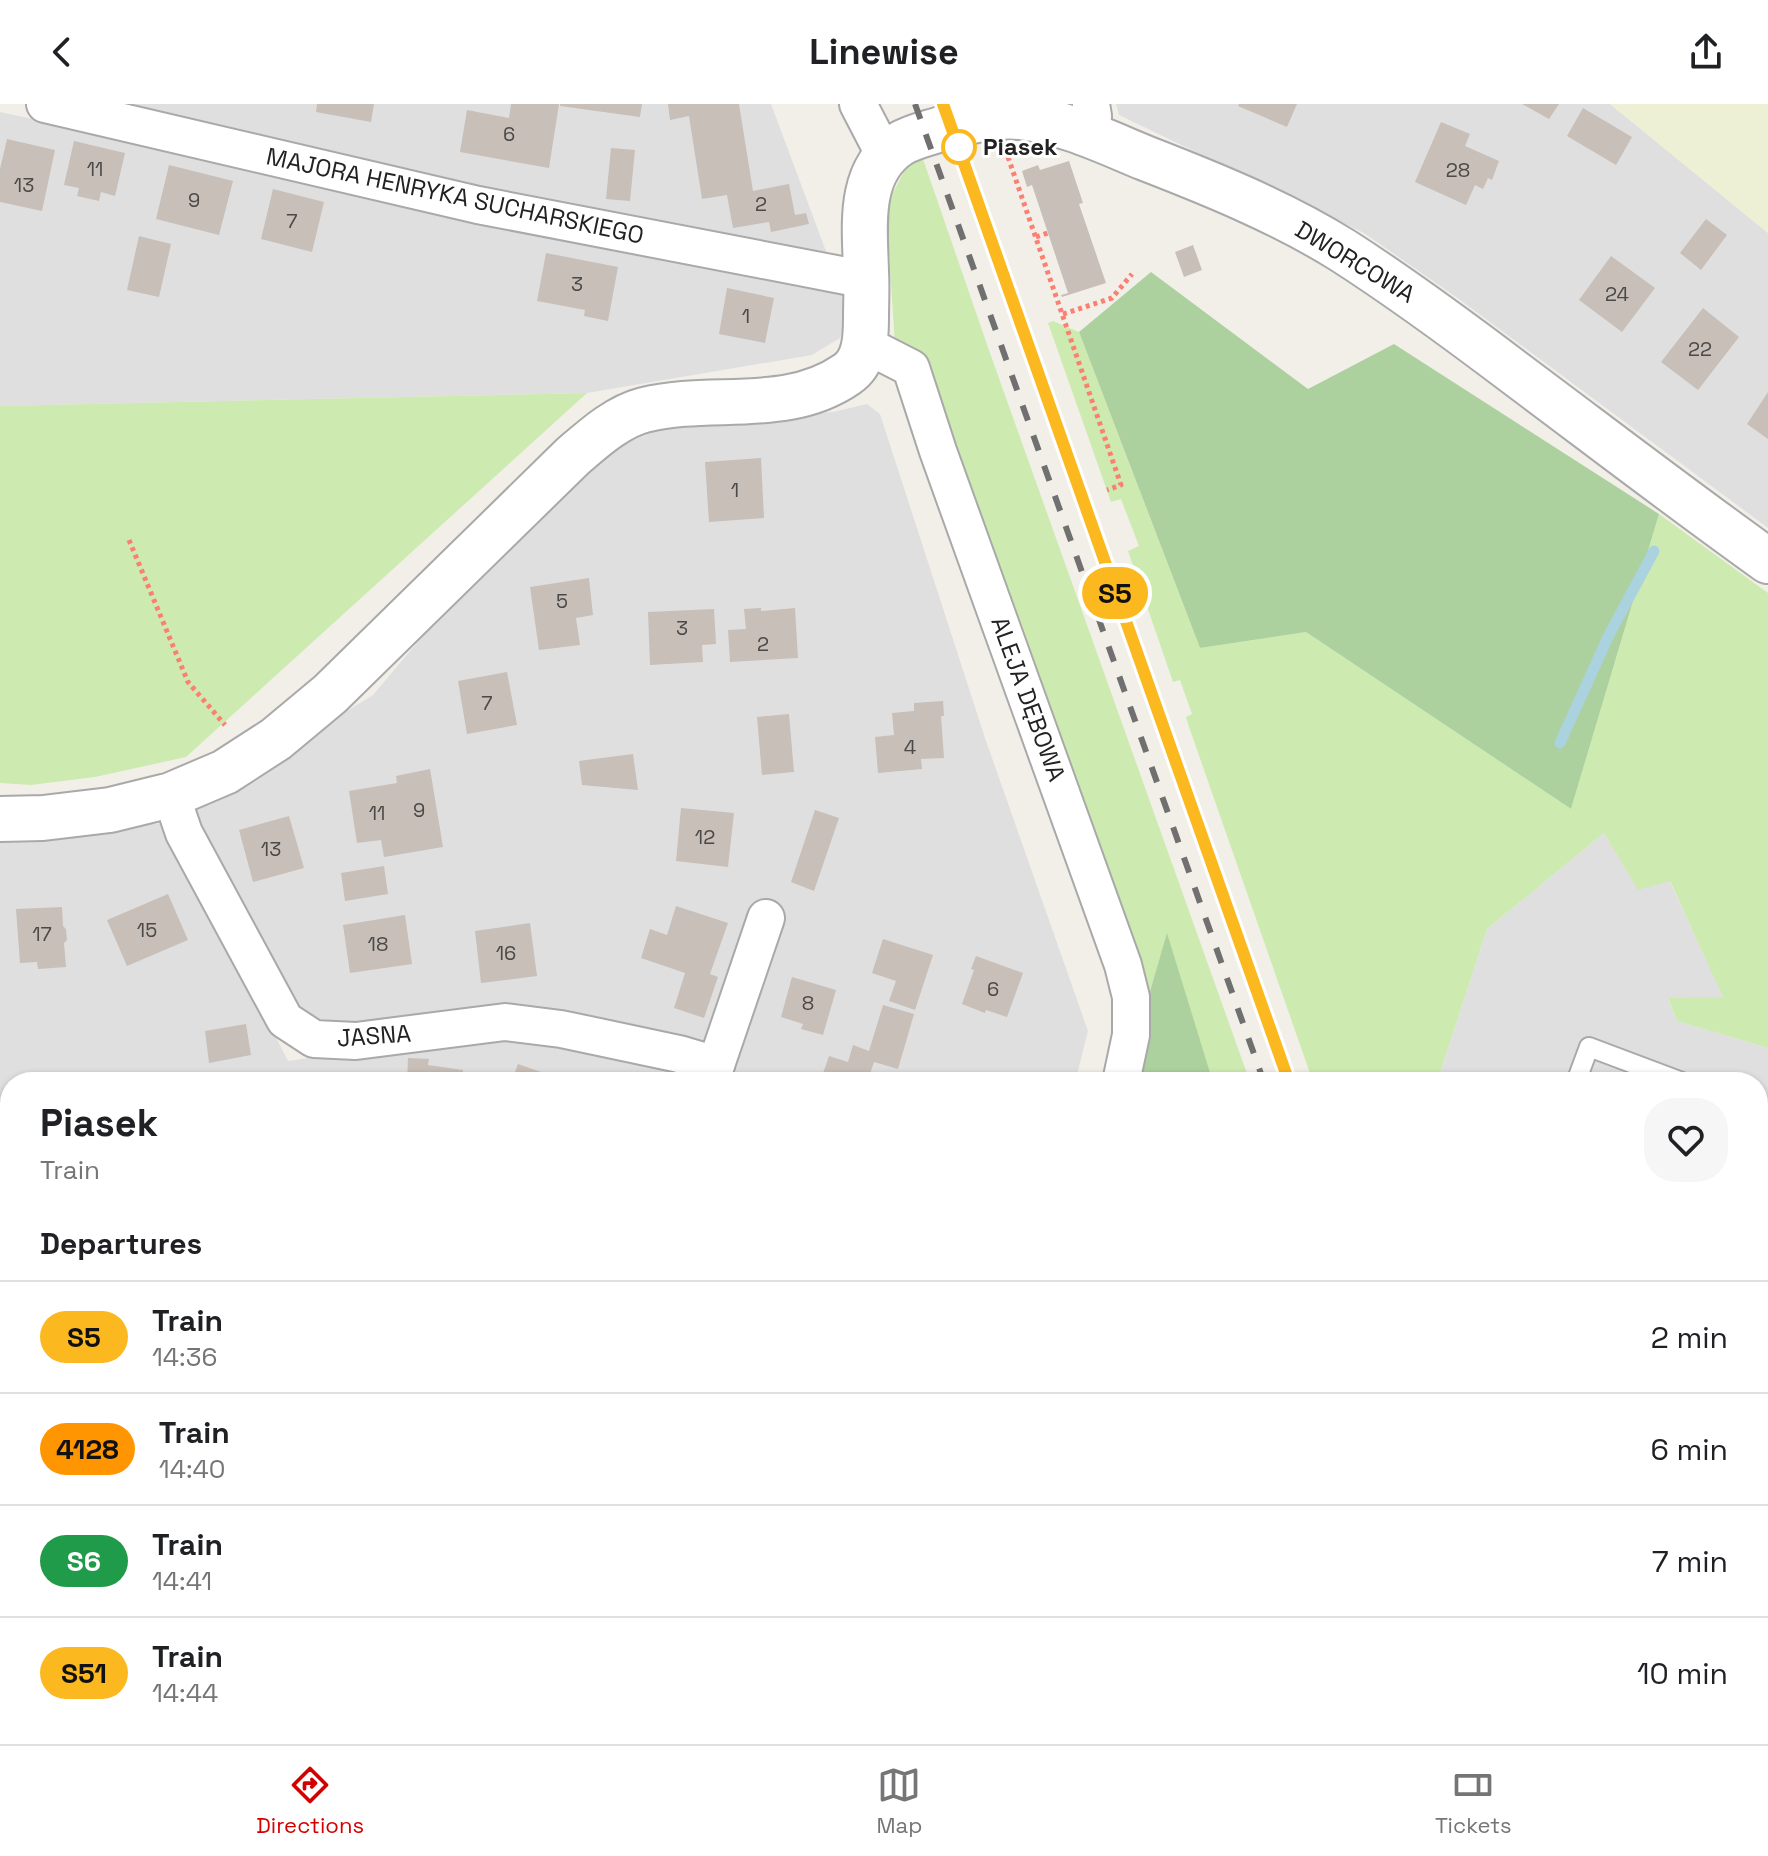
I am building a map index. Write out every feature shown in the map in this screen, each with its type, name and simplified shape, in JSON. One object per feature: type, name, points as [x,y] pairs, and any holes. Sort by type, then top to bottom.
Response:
[{"type":"street","name":"MAJORA HENRYKA SUCHARSKIEGO","points":[[45,104],[478,205],[867,280]]},
{"type":"street","points":[[0,819],[43,818],[110,810],[171,795],[225,772],[255,738],[330,694],[603,430],[640,411],[681,404],[774,400],[819,390],[852,372],[866,345],[864,217],[870,183],[885,156],[858,104]]},
{"type":"street","name":"DWORCOWA","points":[[885,156],[903,142],[982,119],[1019,117],[1046,122],[1091,120],[1172,168],[1262,208],[1339,249],[1433,311],[1768,561]]},
{"type":"street","name":"ALEJA DĘBOWA","points":[[866,345],[911,368],[1123,965],[1131,997],[1131,1035],[1123,1072]]},
{"type":"street","name":"JASNA","points":[[171,795],[184,833],[285,1020],[314,1039],[356,1041],[505,1022],[576,1032],[679,1054],[710,1072]]},
{"type":"street","name":"JASNA","points":[[714,1072],[766,918]]},
{"type":"lane","points":[[1580,1072],[1589,1047],[1655,1072]]},
{"type":"path","points":[[995,118],[1121,485],[1107,490]]},
{"type":"path","points":[[1036,237],[1048,233]]},
{"type":"path","points":[[1063,314],[1112,298],[1132,274]]},
{"type":"path","points":[[129,540],[188,682],[255,738]]},
{"type":"shaded area","points":[[108,104],[771,104],[830,262],[233,135]]},
{"type":"shaded area","points":[[1116,104],[1610,104],[1768,233],[1768,528],[1456,297],[1364,233],[1119,115]]},
{"type":"shaded area","points":[[0,112],[854,294],[840,338],[812,355],[587,393],[0,406]]},
{"type":"shaded area","points":[[867,404],[880,414],[985,738],[1088,1031],[1078,1072],[728,1072],[783,915],[758,901],[708,1051],[345,1030],[296,1011],[191,807],[373,695],[470,580],[618,447],[674,423],[833,412]]},
{"type":"shaded area","points":[[166,824],[288,1061],[456,1037],[508,1034],[686,1066],[688,1072],[0,1072],[0,831]]},
{"type":"shaded area","points":[[1604,833],[1638,889],[1669,880],[1724,997],[1668,999],[1677,1021],[1768,1048],[1768,1072],[1440,1072],[1487,929]]},
{"type":"green space","points":[[1610,104],[1768,104],[1768,233],[1746,215]]},
{"type":"green space","points":[[923,159],[1246,1072],[1210,1072],[1167,935],[1146,1004],[895,345],[886,206],[910,160]]},
{"type":"green space","points":[[1151,272],[1308,389],[1394,344],[1659,514],[1571,809],[1306,632],[1200,648],[1079,332]]},
{"type":"green space","points":[[1053,321],[1079,332],[1200,648],[1306,632],[1571,809],[1659,514],[1768,593],[1768,1048],[1677,1021],[1668,998],[1723,997],[1670,881],[1638,890],[1604,833],[1487,929],[1440,1072],[1310,1072],[1189,727],[1186,717],[1192,714],[1180,680],[1173,682],[1128,551],[1139,546],[1121,499],[1111,502],[1048,323]]},
{"type":"green space","points":[[587,393],[186,757],[95,777],[31,785],[0,783],[0,406]]},
{"type":"green space","points":[[1167,933],[1210,1072],[1131,1072],[1139,1029]]},
{"type":"building","points":[[317,104],[374,104],[371,122],[316,112]]},
{"type":"building","points":[[511,104],[559,104],[549,168],[460,152],[467,110],[509,118]]},
{"type":"building","points":[[560,104],[642,104],[640,117]]},
{"type":"building","points":[[668,104],[739,104],[753,191],[789,184],[795,215],[806,213],[809,224],[771,232],[769,222],[733,228],[727,195],[702,199],[689,116],[670,120]]},
{"type":"building","points":[[1239,104],[1297,104],[1287,127]]},
{"type":"building","points":[[1522,104],[1559,104],[1549,119]]},
{"type":"building","points":[[1583,108],[1632,137],[1616,165],[1567,136]]},
{"type":"building","points":[[1441,122],[1470,134],[1465,146],[1499,161],[1492,180],[1488,178],[1483,189],[1475,185],[1466,205],[1415,182]]},
{"type":"building","points":[[7,139],[55,150],[42,211],[0,202],[0,169]]},
{"type":"building","points":[[74,141],[125,153],[115,196],[101,192],[99,201],[77,196],[79,188],[64,185]]},
{"type":"building","points":[[611,148],[635,150],[630,201],[606,199]]},
{"type":"building","points":[[1069,161],[1083,203],[1079,204],[1106,283],[1062,297],[1068,293],[1032,185],[1027,187],[1022,171],[1038,165],[1040,170]]},
{"type":"building","points":[[169,165],[233,181],[219,235],[156,219]]},
{"type":"building","points":[[273,189],[324,202],[312,252],[261,239]]},
{"type":"building","points":[[1706,219],[1727,235],[1701,270],[1680,253]]},
{"type":"building","points":[[139,236],[171,244],[159,297],[127,290]]},
{"type":"building","points":[[1193,245],[1202,270],[1184,277],[1175,252]]},
{"type":"building","points":[[546,253],[618,267],[608,321],[584,316],[585,310],[537,301]]},
{"type":"building","points":[[1611,256],[1655,288],[1622,332],[1579,300]]},
{"type":"building","points":[[727,288],[774,298],[765,343],[719,334]]},
{"type":"building","points":[[1703,308],[1739,337],[1698,390],[1661,362]]},
{"type":"building","points":[[1768,392],[1768,439],[1747,424]]},
{"type":"building","points":[[761,458],[764,518],[709,522],[705,462]]},
{"type":"building","points":[[589,578],[593,615],[576,618],[580,645],[539,650],[530,587]]},
{"type":"building","points":[[761,608],[761,611],[795,608],[798,658],[730,662],[728,630],[746,629],[744,609]]},
{"type":"building","points":[[714,609],[716,644],[702,645],[703,662],[650,665],[648,612]]},
{"type":"building","points":[[507,672],[517,725],[467,734],[458,681]]},
{"type":"building","points":[[943,701],[944,758],[921,759],[922,769],[878,773],[875,737],[894,735],[892,713],[914,711],[914,703]]},
{"type":"building","points":[[789,714],[794,772],[762,775],[757,717]]},
{"type":"building","points":[[633,754],[638,790],[582,785],[579,761]]},
{"type":"building","points":[[430,769],[443,847],[384,857],[381,840],[357,843],[349,791],[397,783],[396,776]]},
{"type":"building","points":[[681,808],[734,813],[728,867],[676,861]]},
{"type":"building","points":[[815,810],[839,818],[814,891],[791,882]]},
{"type":"building","points":[[289,816],[304,868],[253,882],[239,830]]},
{"type":"building","points":[[384,866],[388,894],[345,901],[341,873]]},
{"type":"building","points":[[168,894],[188,940],[127,966],[107,920]]},
{"type":"building","points":[[676,906],[728,923],[710,974],[718,977],[704,1018],[674,1008],[685,973],[641,958],[650,929],[667,935]]},
{"type":"building","points":[[62,907],[67,940],[64,943],[66,967],[38,969],[37,962],[20,963],[16,909]]},
{"type":"building","points":[[405,915],[412,964],[350,973],[343,925]]},
{"type":"building","points":[[530,923],[537,976],[481,983],[475,931]]},
{"type":"building","points":[[883,939],[933,955],[915,1010],[889,1001],[896,981],[872,973]]},
{"type":"building","points":[[976,956],[1023,973],[1007,1017],[962,1004]]},
{"type":"building","points":[[792,977],[836,990],[823,1035],[801,1029],[803,1024],[781,1017]]},
{"type":"building","points":[[883,1005],[914,1014],[898,1069],[874,1062],[870,1072],[823,1072],[829,1056],[848,1062],[853,1045],[869,1051]]},
{"type":"building","points":[[246,1024],[251,1055],[209,1063],[205,1031]]},
{"type":"building","points":[[408,1058],[429,1059],[428,1065],[463,1070],[463,1072],[407,1072]]},
{"type":"building","points":[[518,1064],[541,1072],[515,1072]]},
{"type":"waterway","points":[[1560,743],[1609,635],[1654,551]]},
{"type":"railway","points":[[915,104],[1260,1072]]},
{"type":"railway","points":[[943,104],[1285,1072]]},
{"type":"train","name":"S5","points":[[943,104],[1285,1072]]},
{"type":"place","name":"Piasek","points":[[959,147]]}]
